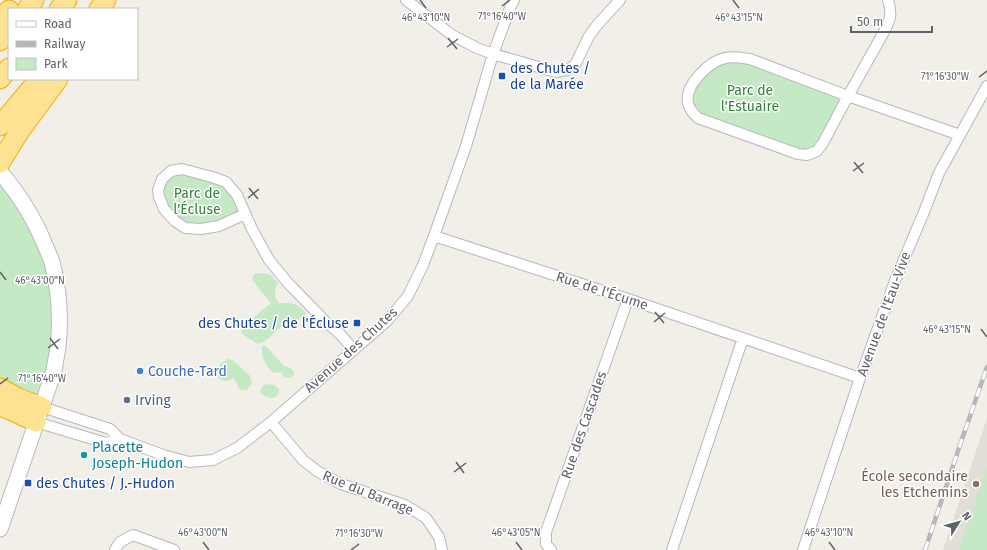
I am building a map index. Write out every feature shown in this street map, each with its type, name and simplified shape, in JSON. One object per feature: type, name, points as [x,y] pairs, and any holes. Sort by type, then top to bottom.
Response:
[{"type":"highway","points":[[10,8],[18,0]]},
{"type":"highway","points":[[28,8],[34,0]]},
{"type":"highway","points":[[60,8],[67,0]]},
{"type":"highway","points":[[100,8],[106,0]]},
{"type":"highway","points":[[0,19],[8,10]]},
{"type":"highway","points":[[0,41],[8,31]]},
{"type":"highway","points":[[0,79],[8,69]]},
{"type":"highway","points":[[0,126],[38,80]]},
{"type":"highway","points":[[0,163],[19,132],[57,80]]},
{"type":"highway","points":[[0,388],[18,398],[39,415]]},
{"type":"highway","points":[[0,406],[39,415]]},
{"type":"street","points":[[406,0],[452,35],[477,48],[556,72],[566,70],[575,65],[589,36],[604,15],[620,0]]},
{"type":"street","name":"Avenue des Chutes","points":[[39,415],[110,429],[120,439],[189,462],[213,460],[237,448],[271,422],[354,350],[387,321],[408,296],[423,265],[466,146],[493,54],[514,0]]},
{"type":"street","points":[[888,0],[891,9],[890,19],[885,30],[848,96],[823,143],[817,151],[807,155],[798,154],[698,118],[690,110],[687,101],[689,88],[701,73],[724,58],[736,57],[750,59],[848,96],[960,135]]},
{"type":"street","name":"Avenue de l'Eau-Vive","points":[[803,550],[860,378],[896,278],[939,173],[987,86]]},
{"type":"street","points":[[245,214],[220,226],[201,229],[185,228],[175,221],[164,209],[158,190],[162,179],[171,171],[182,169],[212,176],[226,182],[237,195],[245,214],[269,260],[288,283],[325,321],[340,334],[354,350]]},
{"type":"street","points":[[0,172],[13,187],[22,201],[40,234],[52,261],[58,296],[59,320],[58,348],[54,371],[0,529]]},
{"type":"street","name":"Rue de l'Écume","points":[[434,236],[628,299],[860,378]]},
{"type":"street","name":"Rue des Cascades","points":[[551,550],[546,544],[546,532],[628,299]]},
{"type":"street","points":[[672,550],[743,338]]},
{"type":"street","name":"Avenue des Chutes","points":[[39,415],[106,443],[120,439]]},
{"type":"street","name":"Rue du Barrage","points":[[271,422],[303,460],[317,472],[341,484],[405,505],[426,518],[439,537],[442,550]]},
{"type":"street","points":[[115,550],[120,542],[133,535],[174,550]]},
{"type":"shaded area","name":"École secondaire les Etchemins","points":[[987,418],[987,550],[943,550]]},
{"type":"green space","name":"Parc de l'Estuaire","points":[[736,57],[848,96],[823,143],[807,155],[690,110],[689,88],[701,73]]},
{"type":"green space","name":"Parc de l'Écluse","points":[[171,171],[226,182],[245,214],[219,226],[185,228],[164,209],[162,179]]},
{"type":"green space","points":[[0,172],[22,201],[58,296],[42,407],[0,409]]},
{"type":"green space","points":[[263,273],[271,275],[278,283],[275,293],[279,303],[297,305],[306,313],[303,318],[293,321],[290,319],[265,341],[258,344],[246,337],[241,332],[247,323],[271,303],[252,280],[254,274]]},
{"type":"green space","points":[[265,345],[284,366],[291,368],[295,374],[290,378],[284,377],[281,372],[273,373],[263,358],[262,347]]},
{"type":"green space","points":[[228,359],[234,361],[250,376],[252,384],[247,390],[241,390],[233,378],[224,381],[218,378],[216,370],[220,364]]},
{"type":"green space","points":[[266,384],[274,385],[279,389],[276,397],[271,398],[262,395],[260,391]]},
{"type":"green space","points":[[987,469],[987,550],[959,550]]},
{"type":"railway","points":[[925,550],[987,367]]},
{"type":"place","name":"des Chutes / de la Marée","points":[[502,76]]},
{"type":"place","name":"des Chutes / de l'Écluse","points":[[357,323]]},
{"type":"place","name":"Couche-Tard","points":[[140,371]]},
{"type":"place","name":"Irving","points":[[127,400]]},
{"type":"place","name":"Placette Joseph-Hudon","points":[[84,455]]},
{"type":"place","name":"des Chutes / J.-Hudon","points":[[28,483]]},
{"type":"place","name":"École secondaire les Etchemins","points":[[976,484]]}]
